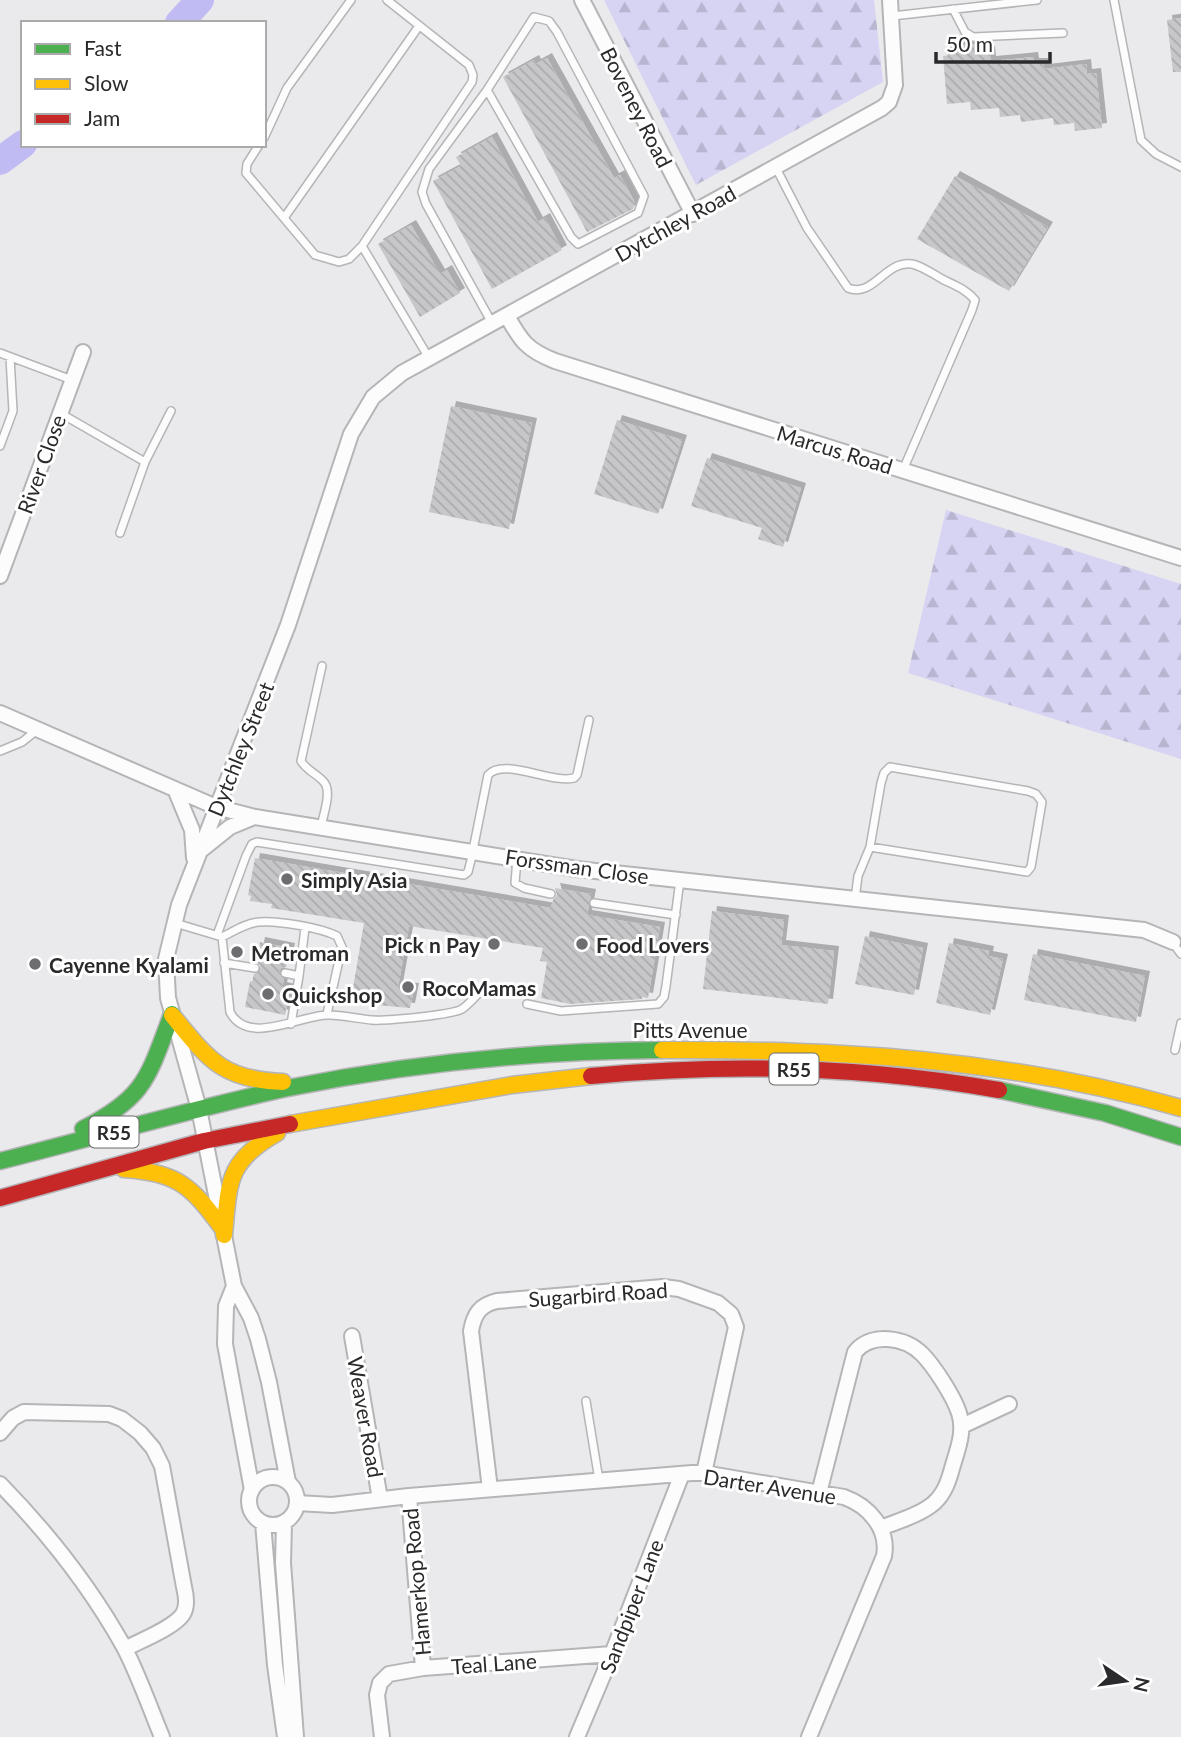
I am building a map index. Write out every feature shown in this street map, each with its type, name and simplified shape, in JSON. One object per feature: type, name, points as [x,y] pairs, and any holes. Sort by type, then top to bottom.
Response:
[{"type":"main road","points":[[30,1154],[111,1116],[138,1094],[152,1068],[172,1015],[209,1059],[223,1071],[239,1078],[263,1083],[332,1080]]},
{"type":"main road","name":"Pitts Avenue","points":[[199,1109],[332,1080],[466,1060],[631,1050],[827,1052],[985,1064],[1083,1082],[1181,1108]]},
{"type":"main road","name":"Pitts Avenue","points":[[206,1141],[296,1123],[554,1080],[668,1070],[793,1069],[898,1075],[987,1086],[1079,1106],[1181,1137]]},
{"type":"main road","name":"R55","points":[[0,1161],[199,1109]]},
{"type":"main road","points":[[223,1232],[230,1184],[239,1159],[260,1141],[296,1123]]},
{"type":"main road","name":"R55","points":[[0,1198],[206,1141]]},
{"type":"main road","points":[[106,1168],[172,1177],[186,1184],[198,1196],[223,1232]]},
{"type":"street","name":"Boveney Road","points":[[582,0],[693,214]]},
{"type":"street","name":"Dytchley Road","points":[[373,397],[402,373],[872,115],[889,102],[895,85],[890,0]]},
{"type":"street","name":"Marcus Road","points":[[507,316],[519,338],[537,354],[1181,558]]},
{"type":"street","name":"River Close","points":[[0,576],[83,352]]},
{"type":"street","name":"Dytchley Street","points":[[233,1286],[199,1109],[172,1015],[166,979],[166,959],[174,923],[216,807],[288,625],[351,434],[373,397]]},
{"type":"street","name":"Forssman Close","points":[[0,713],[216,807],[255,817],[577,869],[1144,930],[1178,946]]},
{"type":"street","points":[[175,789],[192,830],[197,858]]},
{"type":"street","points":[[197,858],[230,827],[255,817]]},
{"type":"street","points":[[233,1286],[245,1304],[258,1339],[288,1482],[296,1495],[297,1503],[291,1518],[276,1525],[263,1523],[251,1511],[249,1503],[252,1490],[225,1344],[226,1306],[233,1286]]},
{"type":"street","name":"Sugarbird Road","points":[[490,1489],[471,1331],[472,1321],[478,1310],[497,1301],[646,1287],[679,1289],[718,1303],[731,1314],[736,1327],[704,1473]]},
{"type":"street","name":"Weaver Road","points":[[352,1336],[380,1499]]},
{"type":"street","points":[[809,1737],[879,1571],[886,1543],[881,1528],[927,1508],[936,1501],[949,1481],[961,1440],[962,1426],[954,1401],[924,1356],[916,1349],[890,1340],[868,1340],[855,1352],[819,1493]]},
{"type":"street","points":[[962,1426],[1009,1404]]},
{"type":"street","points":[[0,1433],[13,1418],[24,1412],[109,1414],[122,1419],[153,1448],[162,1466],[184,1587],[185,1607],[183,1615],[172,1624],[125,1649]]},
{"type":"street","name":"Darter Avenue","points":[[297,1503],[332,1505],[490,1489],[704,1473],[855,1501],[864,1507],[881,1528]]},
{"type":"street","name":"Sandpiper Lane","points":[[577,1737],[682,1474]]},
{"type":"street","points":[[252,1490],[264,1479],[273,1477],[288,1482]]},
{"type":"street","points":[[0,1484],[65,1558],[125,1649],[162,1737]]},
{"type":"street","name":"Hamerkop Road","points":[[409,1496],[423,1668]]},
{"type":"street","points":[[263,1523],[274,1653],[285,1737]]},
{"type":"street","points":[[284,1523],[283,1563],[296,1737]]},
{"type":"street","name":"Teal Lane","points":[[382,1737],[377,1695],[380,1683],[388,1674],[423,1668],[612,1654]]},
{"type":"lane","points":[[266,134],[287,88],[351,0]]},
{"type":"lane","points":[[258,147],[247,164],[246,173],[315,255],[338,262],[349,259],[362,246],[471,82],[473,75],[469,65],[387,0]]},
{"type":"lane","points":[[892,16],[1037,0]]},
{"type":"lane","points":[[1114,0],[1141,140],[1156,154],[1181,167]]},
{"type":"lane","points":[[953,9],[965,32],[973,37],[1063,33]]},
{"type":"lane","points":[[487,90],[574,242],[581,244],[638,213],[643,202],[643,191],[549,21],[534,17],[487,90],[429,169],[422,192],[426,204],[493,324]]},
{"type":"lane","points":[[284,218],[419,26]]},
{"type":"lane","points":[[776,168],[807,228],[848,288],[856,292],[867,288],[896,266],[910,264],[968,292],[975,300],[903,470]]},
{"type":"lane","points":[[362,246],[429,358]]},
{"type":"lane","points":[[0,353],[72,380]]},
{"type":"lane","points":[[0,446],[13,411],[10,357]]},
{"type":"lane","points":[[120,533],[145,462],[171,411]]},
{"type":"lane","points":[[60,413],[145,462]]},
{"type":"lane","points":[[321,827],[328,788],[325,782],[305,768],[301,761],[322,666]]},
{"type":"lane","points":[[478,994],[464,1008],[450,1012],[373,1020],[327,1014],[279,1027],[249,1027],[234,1020],[230,1012],[219,936],[246,856],[252,844],[257,842],[458,875],[468,872],[491,771],[507,768],[563,779],[574,778],[578,775],[590,720]]},
{"type":"lane","points":[[0,751],[22,742],[38,729]]},
{"type":"lane","points":[[855,899],[858,876],[870,847],[881,783],[884,773],[890,767],[1028,792],[1036,794],[1042,802],[1031,867],[1024,873],[870,847]]},
{"type":"lane","points":[[517,858],[515,883],[524,888],[551,894]]},
{"type":"lane","points":[[527,1004],[561,1011],[658,1004],[664,997],[666,986],[680,880]]},
{"type":"lane","points":[[594,903],[676,915]]},
{"type":"lane","points":[[174,923],[219,936],[258,922],[333,934],[342,947],[327,1014]]},
{"type":"lane","points":[[291,1024],[305,928]]},
{"type":"lane","points":[[224,963],[255,968]]},
{"type":"lane","points":[[285,973],[299,976]]},
{"type":"lane","points":[[1175,1050],[1181,1023]]},
{"type":"lane","points":[[586,1401],[599,1480]]},
{"type":"green space","points":[[604,0],[874,0],[883,82],[696,185]]},
{"type":"green space","points":[[946,510],[1181,584],[1181,759],[908,673]]},
{"type":"building","points":[[1181,18],[1181,72],[1173,72],[1167,20]]},
{"type":"building","points":[[981,44],[981,54],[990,51],[991,61],[1033,57],[1034,63],[1043,63],[1044,69],[1086,64],[1087,74],[1096,73],[1102,128],[1075,131],[1074,123],[1054,125],[1053,118],[1021,122],[1020,115],[1000,117],[999,108],[971,110],[970,102],[947,104],[943,56],[950,55],[950,47]]},
{"type":"building","points":[[547,58],[614,178],[620,175],[635,203],[633,209],[587,232],[503,77],[534,60],[536,64]]},
{"type":"building","points":[[492,137],[538,222],[545,218],[562,250],[492,289],[433,181],[461,166],[456,157]]},
{"type":"building","points":[[955,176],[1048,227],[1009,291],[917,239]]},
{"type":"building","points":[[411,225],[440,274],[447,270],[460,293],[420,317],[378,244]]},
{"type":"building","points":[[451,406],[532,423],[509,529],[429,512]]},
{"type":"building","points":[[617,420],[682,440],[658,514],[594,494]]},
{"type":"building","points":[[707,458],[801,488],[783,547],[758,539],[762,528],[691,506]]},
{"type":"building","points":[[255,858],[551,908],[557,895],[555,888],[591,894],[587,915],[660,927],[648,998],[570,1004],[541,998],[547,962],[540,961],[543,948],[409,926],[398,987],[414,988],[410,1008],[353,1003],[364,923],[271,908],[272,904],[250,901],[251,896],[248,895]]},
{"type":"building","points":[[712,911],[784,920],[781,945],[834,951],[828,1004],[703,989]]},
{"type":"building","points":[[865,936],[923,948],[914,995],[855,984]]},
{"type":"building","points":[[260,942],[290,948],[286,967],[279,972],[284,979],[282,987],[290,989],[285,1015],[245,1007],[250,981],[252,982],[254,974],[261,970],[256,962]]},
{"type":"building","points":[[949,943],[989,951],[988,956],[1003,959],[990,1015],[936,1003]]},
{"type":"building","points":[[1033,954],[1145,976],[1136,1022],[1024,1000]]},
{"type":"waterway","points":[[181,21],[200,0]]},
{"type":"waterway","points":[[0,161],[21,145]]},
{"type":"traffic: fast","points":[[83,1129],[133,1095],[150,1070],[172,1014]]},
{"type":"traffic: fast","points":[[0,1161],[216,1105],[335,1079],[474,1060],[662,1050]]},
{"type":"traffic: fast","points":[[999,1090],[1105,1113],[1181,1137]]},
{"type":"traffic: slow","points":[[172,1015],[207,1055],[231,1072],[245,1077],[283,1082]]},
{"type":"traffic: slow","points":[[662,1050],[794,1052],[924,1060],[1053,1078],[1181,1108]]},
{"type":"traffic: slow","points":[[290,1124],[512,1085],[591,1076]]},
{"type":"traffic: slow","points":[[224,1235],[227,1201],[234,1175],[248,1153],[277,1133]]},
{"type":"traffic: slow","points":[[124,1169],[158,1174],[182,1184],[202,1202],[223,1229]]},
{"type":"traffic: jam","points":[[591,1076],[694,1069],[796,1069],[898,1076],[999,1090]]},
{"type":"traffic: jam","points":[[0,1198],[204,1141],[290,1124]]},
{"type":"place","name":"Simply Asia","points":[[287,879]]},
{"type":"place","name":"Pick n Pay","points":[[494,944]]},
{"type":"place","name":"Food Lovers","points":[[582,944]]},
{"type":"place","name":"Metroman","points":[[237,952]]},
{"type":"place","name":"Cayenne Kyalami","points":[[35,964]]},
{"type":"place","name":"RocoMamas","points":[[408,987]]},
{"type":"place","name":"Quickshop","points":[[268,994]]}]
